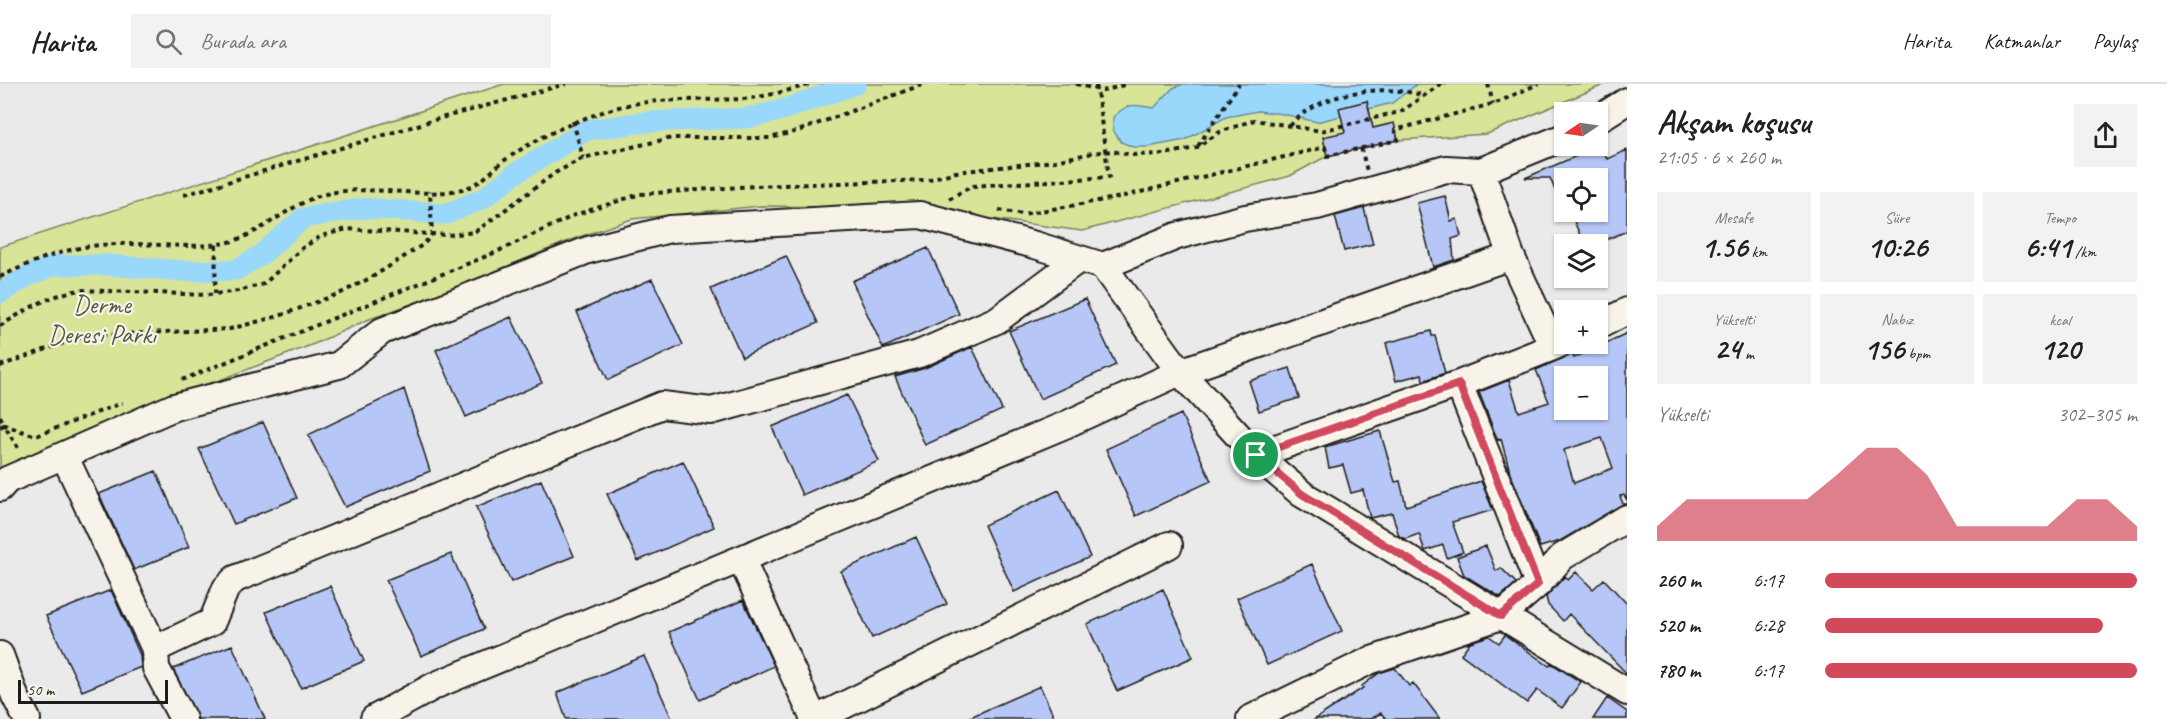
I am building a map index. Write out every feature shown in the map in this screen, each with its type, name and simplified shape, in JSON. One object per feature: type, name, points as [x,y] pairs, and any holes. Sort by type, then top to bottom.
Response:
[{"type":"street","points":[[1608,113],[1627,101]]},
{"type":"street","points":[[154,650],[212,622],[226,588],[235,579],[662,405],[711,411],[919,354],[997,320],[1091,262],[1245,218],[1317,206],[1446,169],[1481,171],[1554,141]]},
{"type":"street","points":[[1481,171],[1511,256],[1554,335]]},
{"type":"street","points":[[0,488],[7,480],[174,407],[339,365],[381,331],[588,250],[670,230],[920,216],[1091,262],[1180,372],[1256,455],[1302,494],[1627,692]]},
{"type":"street","points":[[374,719],[417,708],[742,561],[1065,426],[1180,372],[1511,256]]},
{"type":"street","points":[[1608,321],[1627,311]]},
{"type":"street","points":[[1256,455],[1459,384],[1554,346]]},
{"type":"street","points":[[1459,384],[1538,584]]},
{"type":"street","points":[[64,455],[154,650],[156,668],[183,719]]},
{"type":"street","points":[[1250,719],[1369,661],[1501,616],[1538,584],[1562,557],[1627,518]]},
{"type":"street","points":[[742,561],[815,719],[1169,545]]},
{"type":"street","points":[[0,655],[15,696],[27,719]]},
{"type":"path","points":[[184,195],[441,118],[566,84]]},
{"type":"path","points":[[0,277],[41,257],[81,246],[230,242],[270,222],[296,204],[329,193],[370,189],[451,192],[473,186],[506,159],[573,122],[619,107],[745,99],[812,84]]},
{"type":"path","points":[[0,326],[42,301],[72,291],[215,293],[264,284],[301,249],[321,236],[347,229],[432,234],[475,232],[555,173],[583,157],[672,138],[770,138],[798,131],[924,84]]},
{"type":"path","points":[[1076,84],[1096,87],[1103,91],[1127,84]]},
{"type":"path","points":[[1196,148],[1239,84]]},
{"type":"path","points":[[1390,114],[1400,112],[1441,84]]},
{"type":"path","points":[[1488,84],[1493,104]]},
{"type":"path","points":[[988,209],[1023,214],[1116,198],[1325,147],[1327,156],[1398,140],[1395,130],[1493,104],[1538,84]]},
{"type":"path","points":[[954,204],[943,203],[972,186],[1109,177],[1096,87]]},
{"type":"path","points":[[1290,126],[1297,118],[1341,96],[1361,90],[1377,88],[1409,91],[1423,95]]},
{"type":"path","points":[[573,122],[583,157]]},
{"type":"path","points":[[0,366],[56,343],[82,336],[230,329],[279,316],[341,294],[424,244],[432,234],[430,192]]},
{"type":"path","points":[[215,293],[216,244]]},
{"type":"path","points":[[0,427],[4,425],[31,469]]},
{"type":"green space","name":"Derme Deresi Parkı","points":[[504,84],[1606,84],[1563,102],[1554,102],[1554,106],[1487,134],[1398,140],[1327,156],[1290,176],[1082,231],[910,208],[760,206],[632,219],[573,239],[453,289],[367,320],[314,344],[71,437],[0,469],[0,247]]},
{"type":"water","points":[[1183,84],[1417,84],[1392,103],[1317,122],[1258,111],[1226,117],[1185,140],[1148,147],[1133,147],[1121,142],[1113,130],[1113,117],[1132,105],[1154,108],[1173,88]]},
{"type":"building","points":[[1367,101],[1373,128],[1394,123],[1398,140],[1327,156],[1323,137],[1345,132],[1339,108]]},
{"type":"building","points":[[1627,150],[1627,231],[1608,239],[1608,234],[1580,234],[1574,222],[1608,222],[1608,168],[1554,168],[1554,188],[1550,178],[1525,178],[1576,156],[1606,156],[1607,159]]},
{"type":"building","points":[[1445,196],[1451,221],[1457,219],[1461,236],[1452,239],[1454,260],[1433,267],[1417,203]]},
{"type":"building","points":[[1364,208],[1373,244],[1344,251],[1335,216]]},
{"type":"building","points":[[928,248],[959,314],[883,348],[852,281]]},
{"type":"building","points":[[786,256],[818,323],[742,357],[711,289]]},
{"type":"building","points":[[652,279],[683,345],[608,380],[577,312]]},
{"type":"building","points":[[1085,299],[1116,365],[1040,399],[1009,331]]},
{"type":"building","points":[[511,317],[542,383],[466,417],[436,350]]},
{"type":"building","points":[[1431,331],[1432,336],[1435,336],[1445,373],[1423,381],[1422,374],[1396,381],[1386,343]]},
{"type":"building","points":[[1627,333],[1627,500],[1624,495],[1620,496],[1623,504],[1560,541],[1540,547],[1510,472],[1501,439],[1498,440],[1479,392],[1509,380],[1519,412],[1549,402],[1536,370],[1572,354],[1574,358],[1582,354],[1608,354],[1608,342]],"holes":[[[1602,438],[1613,468],[1574,483],[1564,450]]]},
{"type":"building","points":[[972,347],[1002,410],[925,445],[895,377],[925,368]]},
{"type":"building","points":[[1290,368],[1299,398],[1259,411],[1249,381]]},
{"type":"building","points":[[404,389],[430,471],[345,507],[308,435]]},
{"type":"building","points":[[847,395],[879,461],[802,495],[772,427]]},
{"type":"building","points":[[1181,414],[1211,481],[1136,516],[1106,449]]},
{"type":"building","points":[[263,422],[297,498],[234,524],[199,449]]},
{"type":"building","points":[[1380,431],[1395,482],[1400,481],[1406,506],[1481,481],[1493,510],[1452,522],[1463,552],[1447,558],[1443,545],[1425,551],[1419,534],[1405,539],[1399,536],[1392,513],[1370,518],[1363,490],[1351,493],[1343,465],[1329,468],[1325,447]]},
{"type":"building","points":[[683,461],[714,527],[638,561],[607,494]]},
{"type":"building","points":[[156,471],[189,547],[134,570],[99,494]]},
{"type":"building","points":[[541,480],[574,556],[511,582],[476,507]]},
{"type":"building","points":[[1059,490],[1090,557],[1014,592],[984,525]]},
{"type":"building","points":[[916,537],[947,604],[872,638],[841,571]]},
{"type":"building","points":[[1486,546],[1496,571],[1501,568],[1516,583],[1500,597],[1464,575],[1457,557]]},
{"type":"building","points":[[451,554],[484,629],[421,656],[386,580]]},
{"type":"building","points":[[1312,564],[1342,631],[1267,665],[1237,598]]},
{"type":"building","points":[[1576,572],[1593,589],[1604,579],[1627,604],[1627,674],[1569,614],[1563,621],[1548,605],[1546,597],[1565,576],[1568,580]]},
{"type":"building","points":[[330,586],[364,661],[301,688],[266,612]]},
{"type":"building","points":[[1163,589],[1193,657],[1117,691],[1087,624]]},
{"type":"building","points":[[111,590],[140,655],[141,667],[82,691],[46,616]]},
{"type":"building","points":[[743,600],[774,666],[700,700],[669,632]]},
{"type":"building","points":[[1505,635],[1549,666],[1551,663],[1581,682],[1562,708],[1537,690],[1527,703],[1461,654],[1470,642],[1489,636],[1499,643]]},
{"type":"building","points":[[232,645],[265,719],[198,719],[173,669]]},
{"type":"building","points":[[644,656],[672,719],[566,719],[557,693]]},
{"type":"building","points":[[1395,668],[1409,686],[1413,683],[1440,719],[1386,719],[1381,713],[1371,719],[1315,719],[1363,688],[1362,686],[1379,673]]},
{"type":"building","points":[[1040,686],[1055,719],[966,719]]},
{"type":"building","points":[[1607,698],[1627,712],[1627,719],[1593,719]]},
{"type":"waterway","points":[[0,293],[28,276],[55,265],[108,265],[184,271],[236,270],[261,255],[303,218],[364,208],[446,214],[482,199],[516,173],[587,130],[645,122],[747,118],[779,111],[856,84]]},
{"type":"route","points":[[1459,384],[1538,584],[1501,616],[1302,494],[1256,455],[1459,384]]}]
